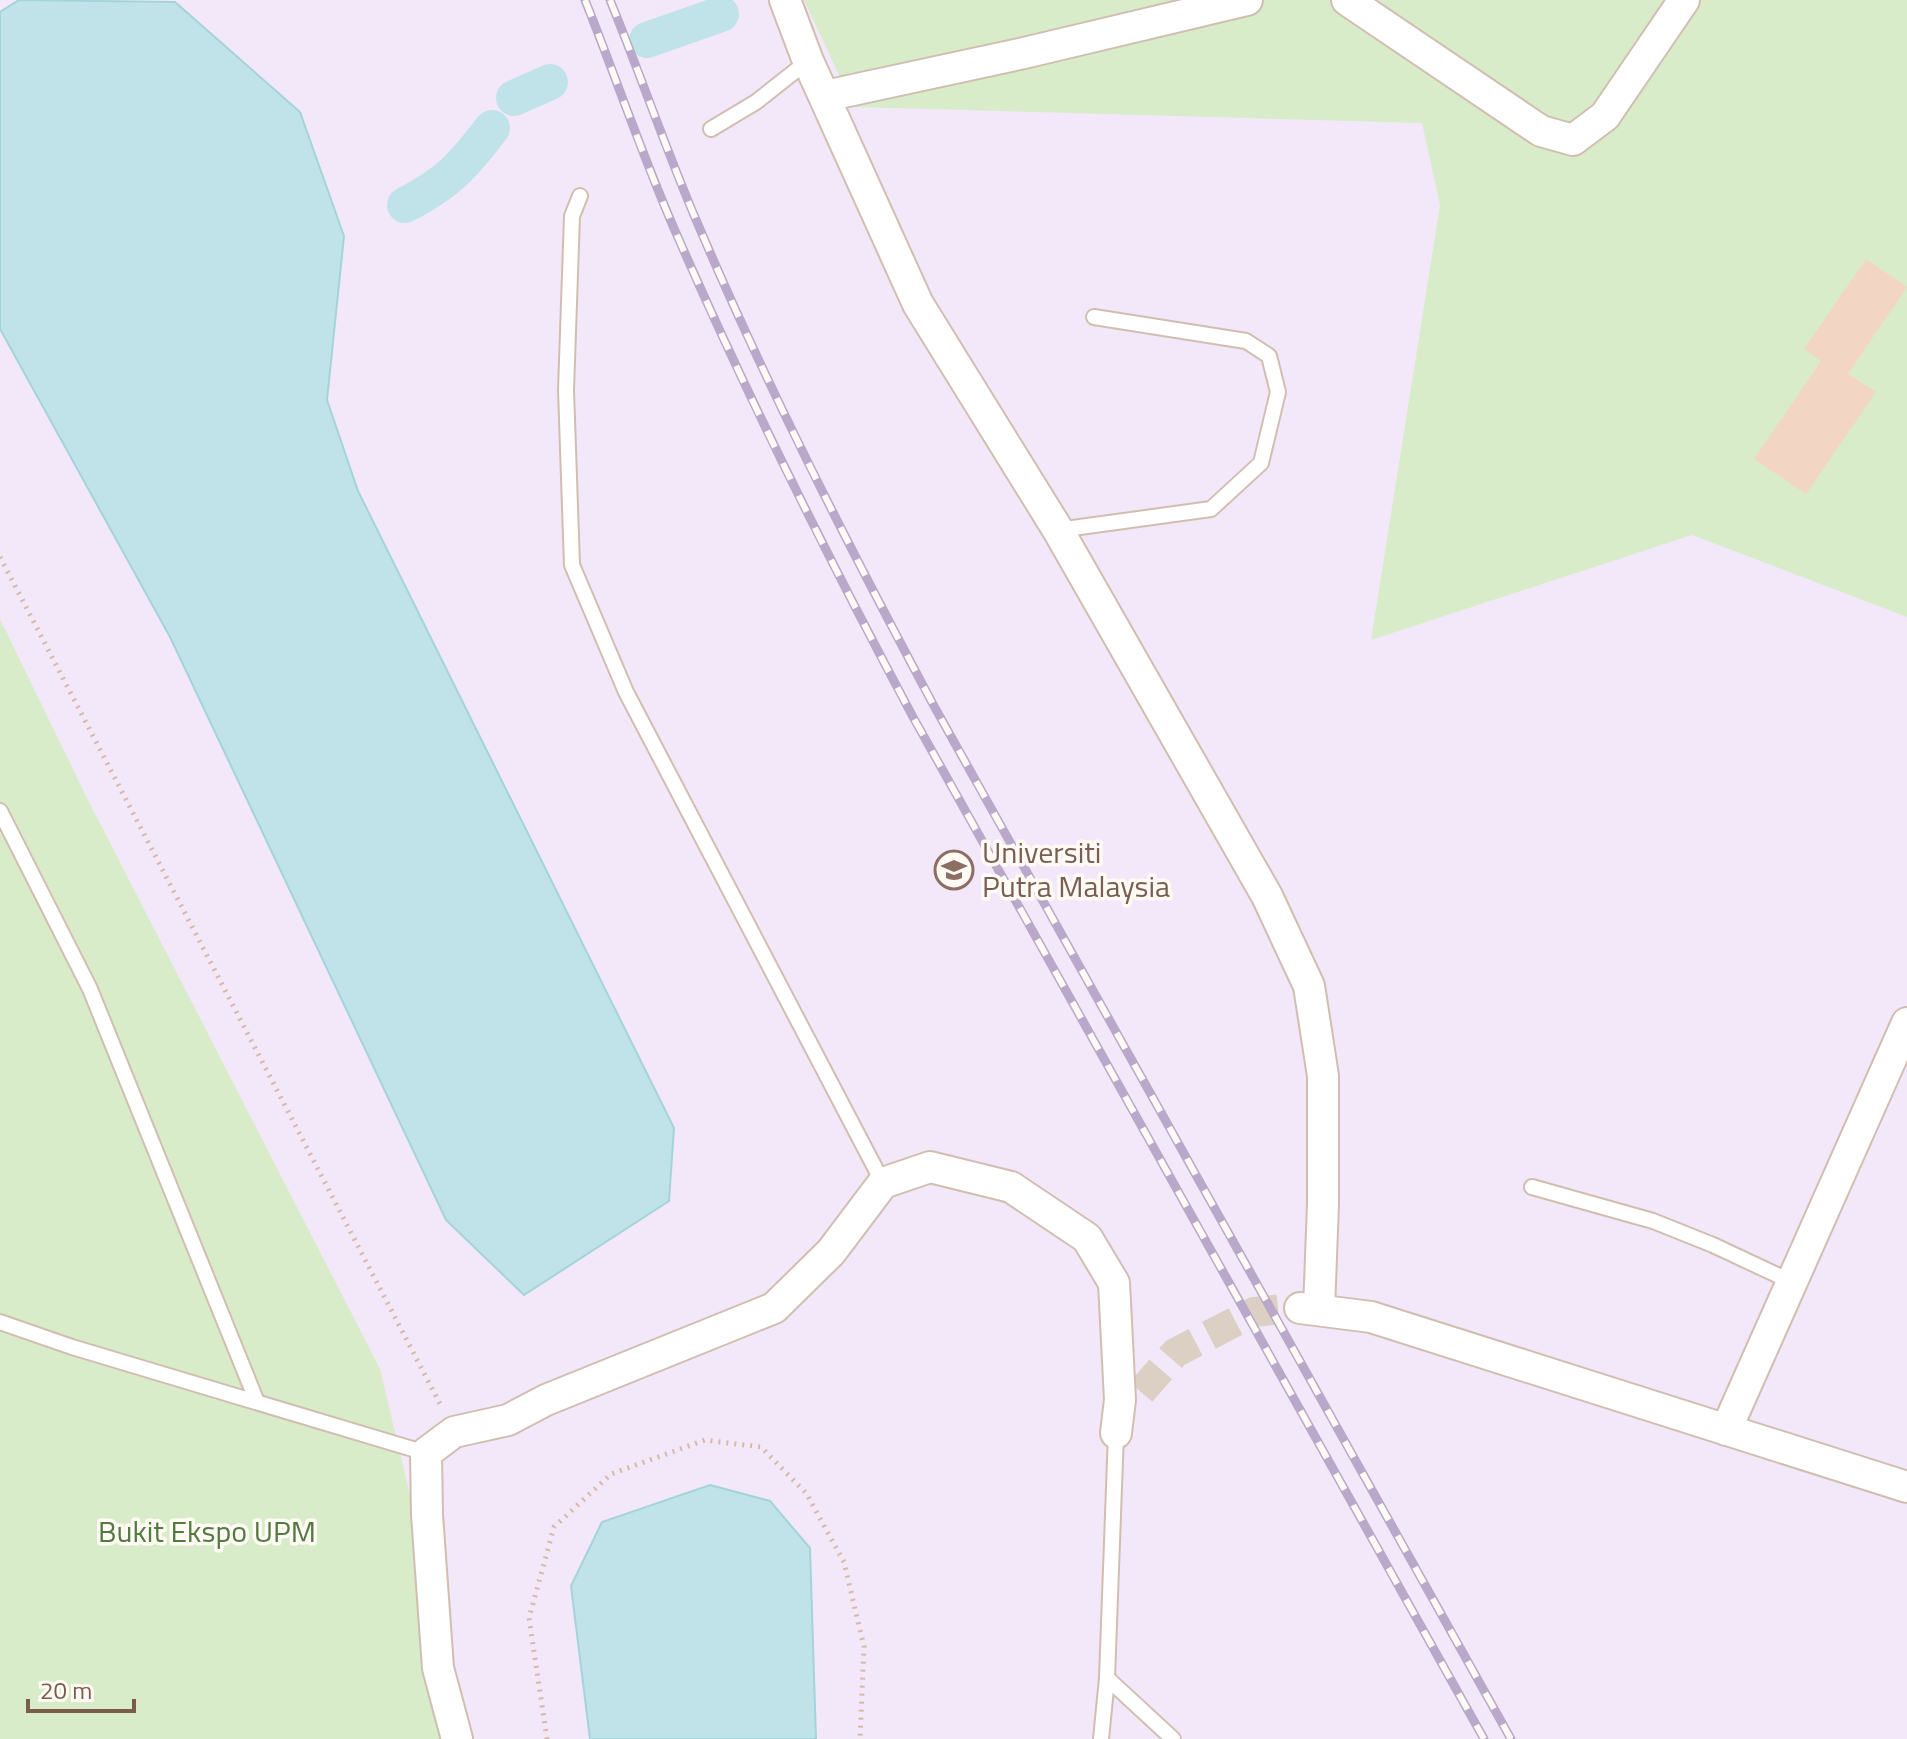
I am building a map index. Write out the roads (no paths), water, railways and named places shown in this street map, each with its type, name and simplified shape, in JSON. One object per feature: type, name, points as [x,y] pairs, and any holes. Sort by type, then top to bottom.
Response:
[{"type":"street","points":[[785,0],[808,61],[918,304],[1058,530],[1267,896],[1309,986],[1323,1076],[1323,1204],[1309,1309],[1371,1317],[1907,1487]]},
{"type":"street","points":[[825,96],[1247,0]]},
{"type":"street","points":[[1347,0],[1541,131],[1573,140],[1605,116],[1684,0]]},
{"type":"street","points":[[1726,1430],[1907,1023]]},
{"type":"street","points":[[457,1739],[438,1668],[427,1515],[426,1453],[454,1432],[508,1420],[546,1400],[774,1308],[831,1252],[883,1183],[930,1167],[1011,1187],[1087,1238],[1114,1283],[1120,1400],[1116,1433]]},
{"type":"street","points":[[1116,1433],[1141,1392]]},
{"type":"lane","points":[[711,129],[756,102],[808,61]]},
{"type":"lane","points":[[580,196],[572,216],[566,390],[572,565],[626,692],[883,1183]]},
{"type":"lane","points":[[1058,530],[1211,509],[1261,463],[1278,392],[1269,356],[1246,341],[1094,317]]},
{"type":"lane","points":[[0,811],[90,989],[257,1402]]},
{"type":"lane","points":[[1532,1187],[1653,1221],[1792,1282]]},
{"type":"lane","points":[[0,1322],[72,1347],[426,1453]]},
{"type":"lane","points":[[1101,1739],[1107,1678],[1116,1433]]},
{"type":"lane","points":[[1107,1678],[1173,1739]]},
{"type":"water","points":[[19,0],[175,2],[300,112],[344,236],[327,400],[358,491],[674,1128],[669,1201],[524,1295],[446,1220],[170,637],[0,329],[0,12]]},
{"type":"water","points":[[710,1485],[770,1501],[810,1548],[816,1739],[590,1739],[571,1586],[602,1522]]},
{"type":"waterway","points":[[647,40],[721,14]]},
{"type":"waterway","points":[[514,98],[550,82]]},
{"type":"waterway","points":[[405,205],[454,172],[492,128]]},
{"type":"tunnel","points":[[1141,1392],[1175,1353],[1254,1312],[1300,1307]]},
{"type":"railway","points":[[585,0],[673,226],[758,413],[849,596],[913,717],[1484,1739]]},
{"type":"railway","points":[[610,0],[721,278],[778,402],[870,585],[934,706],[1511,1739]]},
{"type":"place","name":"Universiti Putra Malaysia","points":[[954,870]]},
{"type":"park label","name":"Bukit Ekspo UPM","points":[[207,1532]]}]
